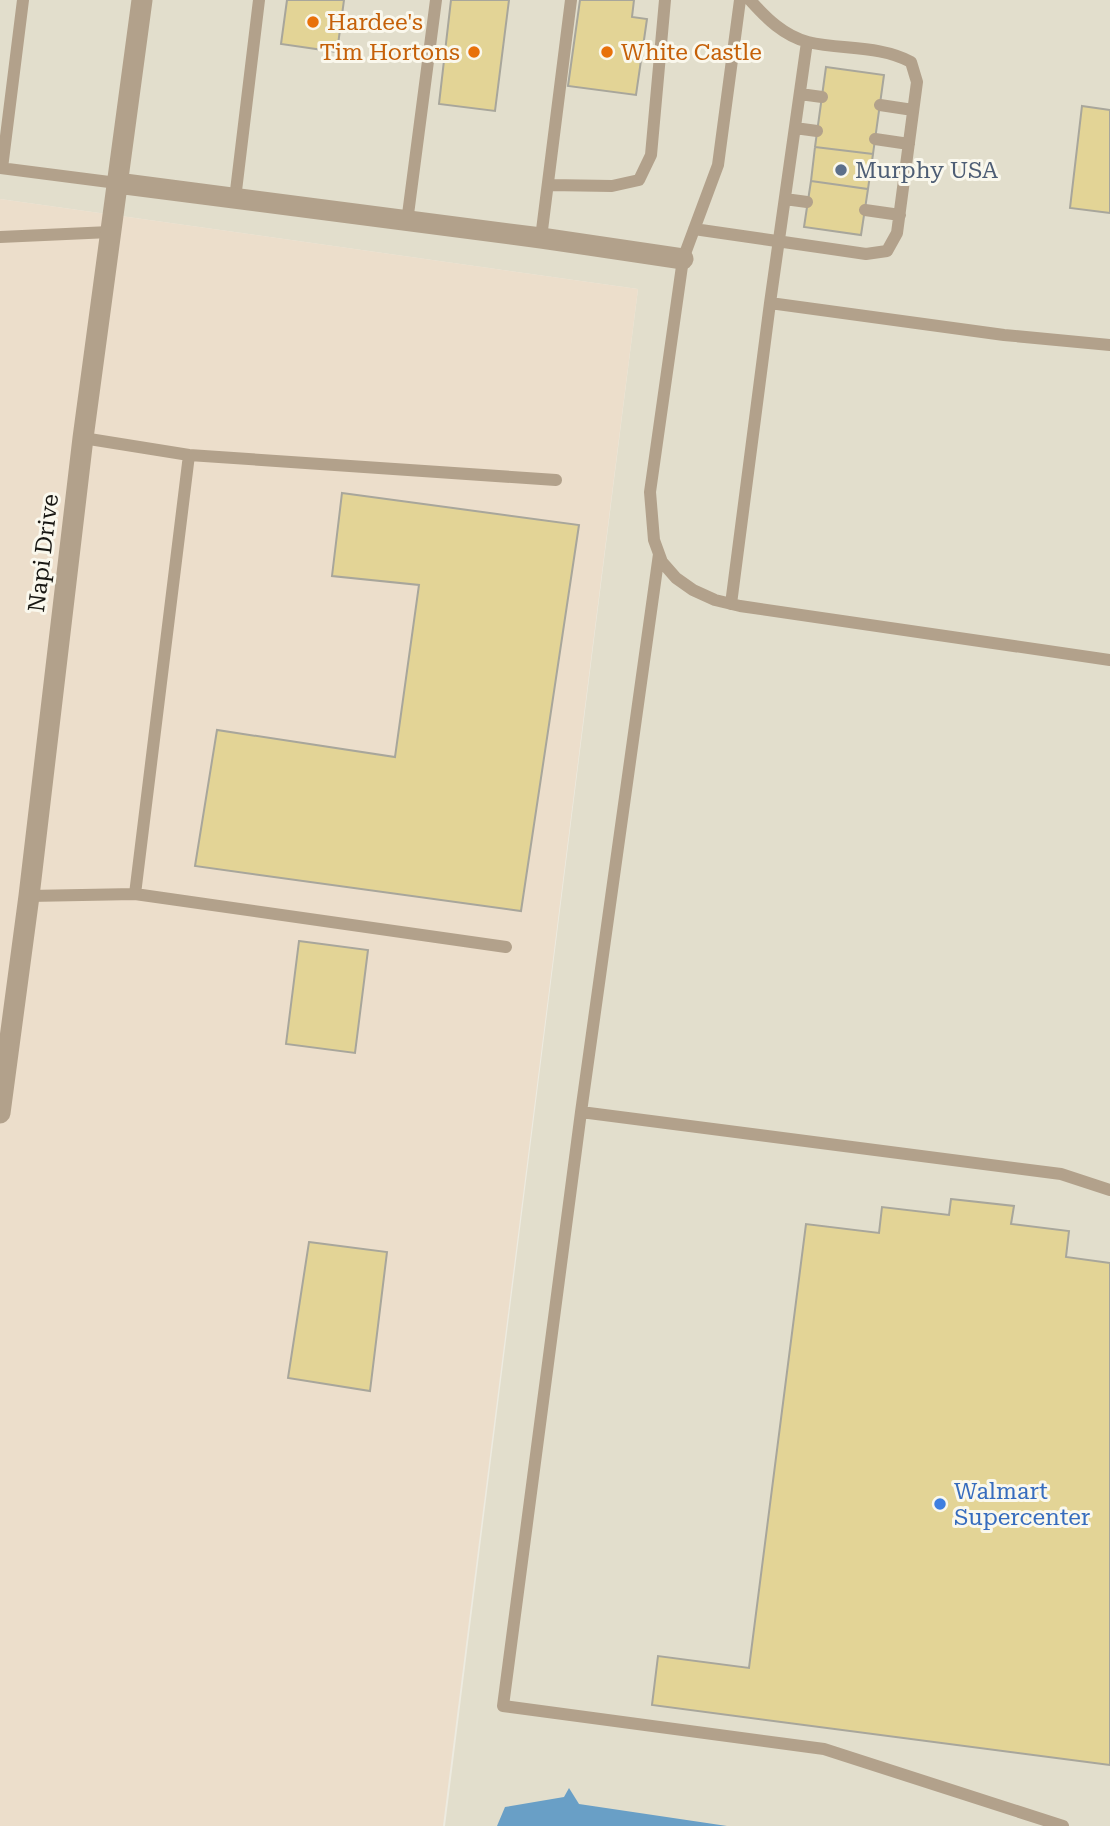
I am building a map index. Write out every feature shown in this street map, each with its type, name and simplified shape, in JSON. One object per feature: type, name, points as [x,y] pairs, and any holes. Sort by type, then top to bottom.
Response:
[{"type":"street","name":"Napi Drive","points":[[0,1113],[29,896],[83,438],[142,0]]},
{"type":"street","points":[[117,183],[683,259]]},
{"type":"lane","points":[[23,0],[6,82],[1,168],[117,183]]},
{"type":"lane","points":[[235,199],[260,0]]},
{"type":"lane","points":[[407,222],[436,0]]},
{"type":"lane","points":[[541,238],[571,0]]},
{"type":"lane","points":[[549,185],[612,186],[639,180],[651,155],[665,0]]},
{"type":"lane","points":[[740,0],[718,165],[683,259],[649,492],[654,540],[662,562],[676,578],[693,590],[732,604],[1110,660]]},
{"type":"lane","points":[[694,229],[866,254],[887,251],[897,233],[917,82],[911,62],[894,53],[807,41],[789,34],[768,20],[750,0]]},
{"type":"lane","points":[[732,604],[807,41]]},
{"type":"lane","points":[[800,94],[822,97]]},
{"type":"lane","points":[[880,105],[913,110]]},
{"type":"lane","points":[[795,128],[817,131]]},
{"type":"lane","points":[[875,139],[909,144]]},
{"type":"lane","points":[[785,199],[807,202]]},
{"type":"lane","points":[[865,210],[900,215]]},
{"type":"lane","points":[[0,237],[110,232]]},
{"type":"lane","points":[[770,303],[1004,335],[1110,345]]},
{"type":"lane","points":[[83,438],[189,455],[556,480]]},
{"type":"lane","points":[[135,894],[189,455]]},
{"type":"lane","points":[[659,554],[581,1112],[503,1706],[824,1749],[1063,1826]]},
{"type":"lane","points":[[29,896],[135,894],[506,947]]},
{"type":"lane","points":[[581,1112],[1060,1174],[1110,1191]]},
{"type":"shaded area","points":[[0,0],[1110,0],[1110,1826],[445,1826],[638,289],[0,199]]},
{"type":"shaded area","points":[[0,199],[638,289],[443,1826],[0,1826]]},
{"type":"water","points":[[569,1788],[579,1804],[727,1826],[497,1826],[505,1807],[564,1797]]},
{"type":"building","name":"Hardee's","points":[[287,0],[344,0],[337,52],[281,44]]},
{"type":"building","name":"Tim Hortons","points":[[451,0],[509,0],[495,111],[439,104]]},
{"type":"building","name":"White Castle","points":[[580,0],[634,0],[632,17],[647,19],[636,95],[568,86]]},
{"type":"building","points":[[826,67],[884,75],[873,154],[815,147]]},
{"type":"building","points":[[1082,106],[1110,110],[1110,213],[1070,208]]},
{"type":"building","points":[[815,147],[873,154],[868,189],[811,181]]},
{"type":"building","points":[[811,181],[868,189],[861,235],[804,227]]},
{"type":"building","points":[[342,493],[579,525],[521,911],[195,866],[217,730],[395,757],[419,585],[332,576]]},
{"type":"building","points":[[299,941],[368,950],[355,1053],[286,1044]]},
{"type":"building","name":"Walmart Supercenter","points":[[951,1199],[1014,1206],[1011,1224],[1069,1231],[1066,1257],[1110,1263],[1110,1765],[652,1705],[658,1656],[749,1668],[806,1224],[879,1233],[882,1207],[949,1215]]},
{"type":"building","points":[[309,1242],[387,1252],[370,1391],[288,1378]]},
{"type":"place","name":"Hardee's","points":[[313,22]]},
{"type":"place","name":"Tim Hortons","points":[[474,52]]},
{"type":"place","name":"White Castle","points":[[607,52]]},
{"type":"place","name":"Murphy USA","points":[[841,170]]},
{"type":"place","name":"Walmart Supercenter","points":[[940,1504]]}]
